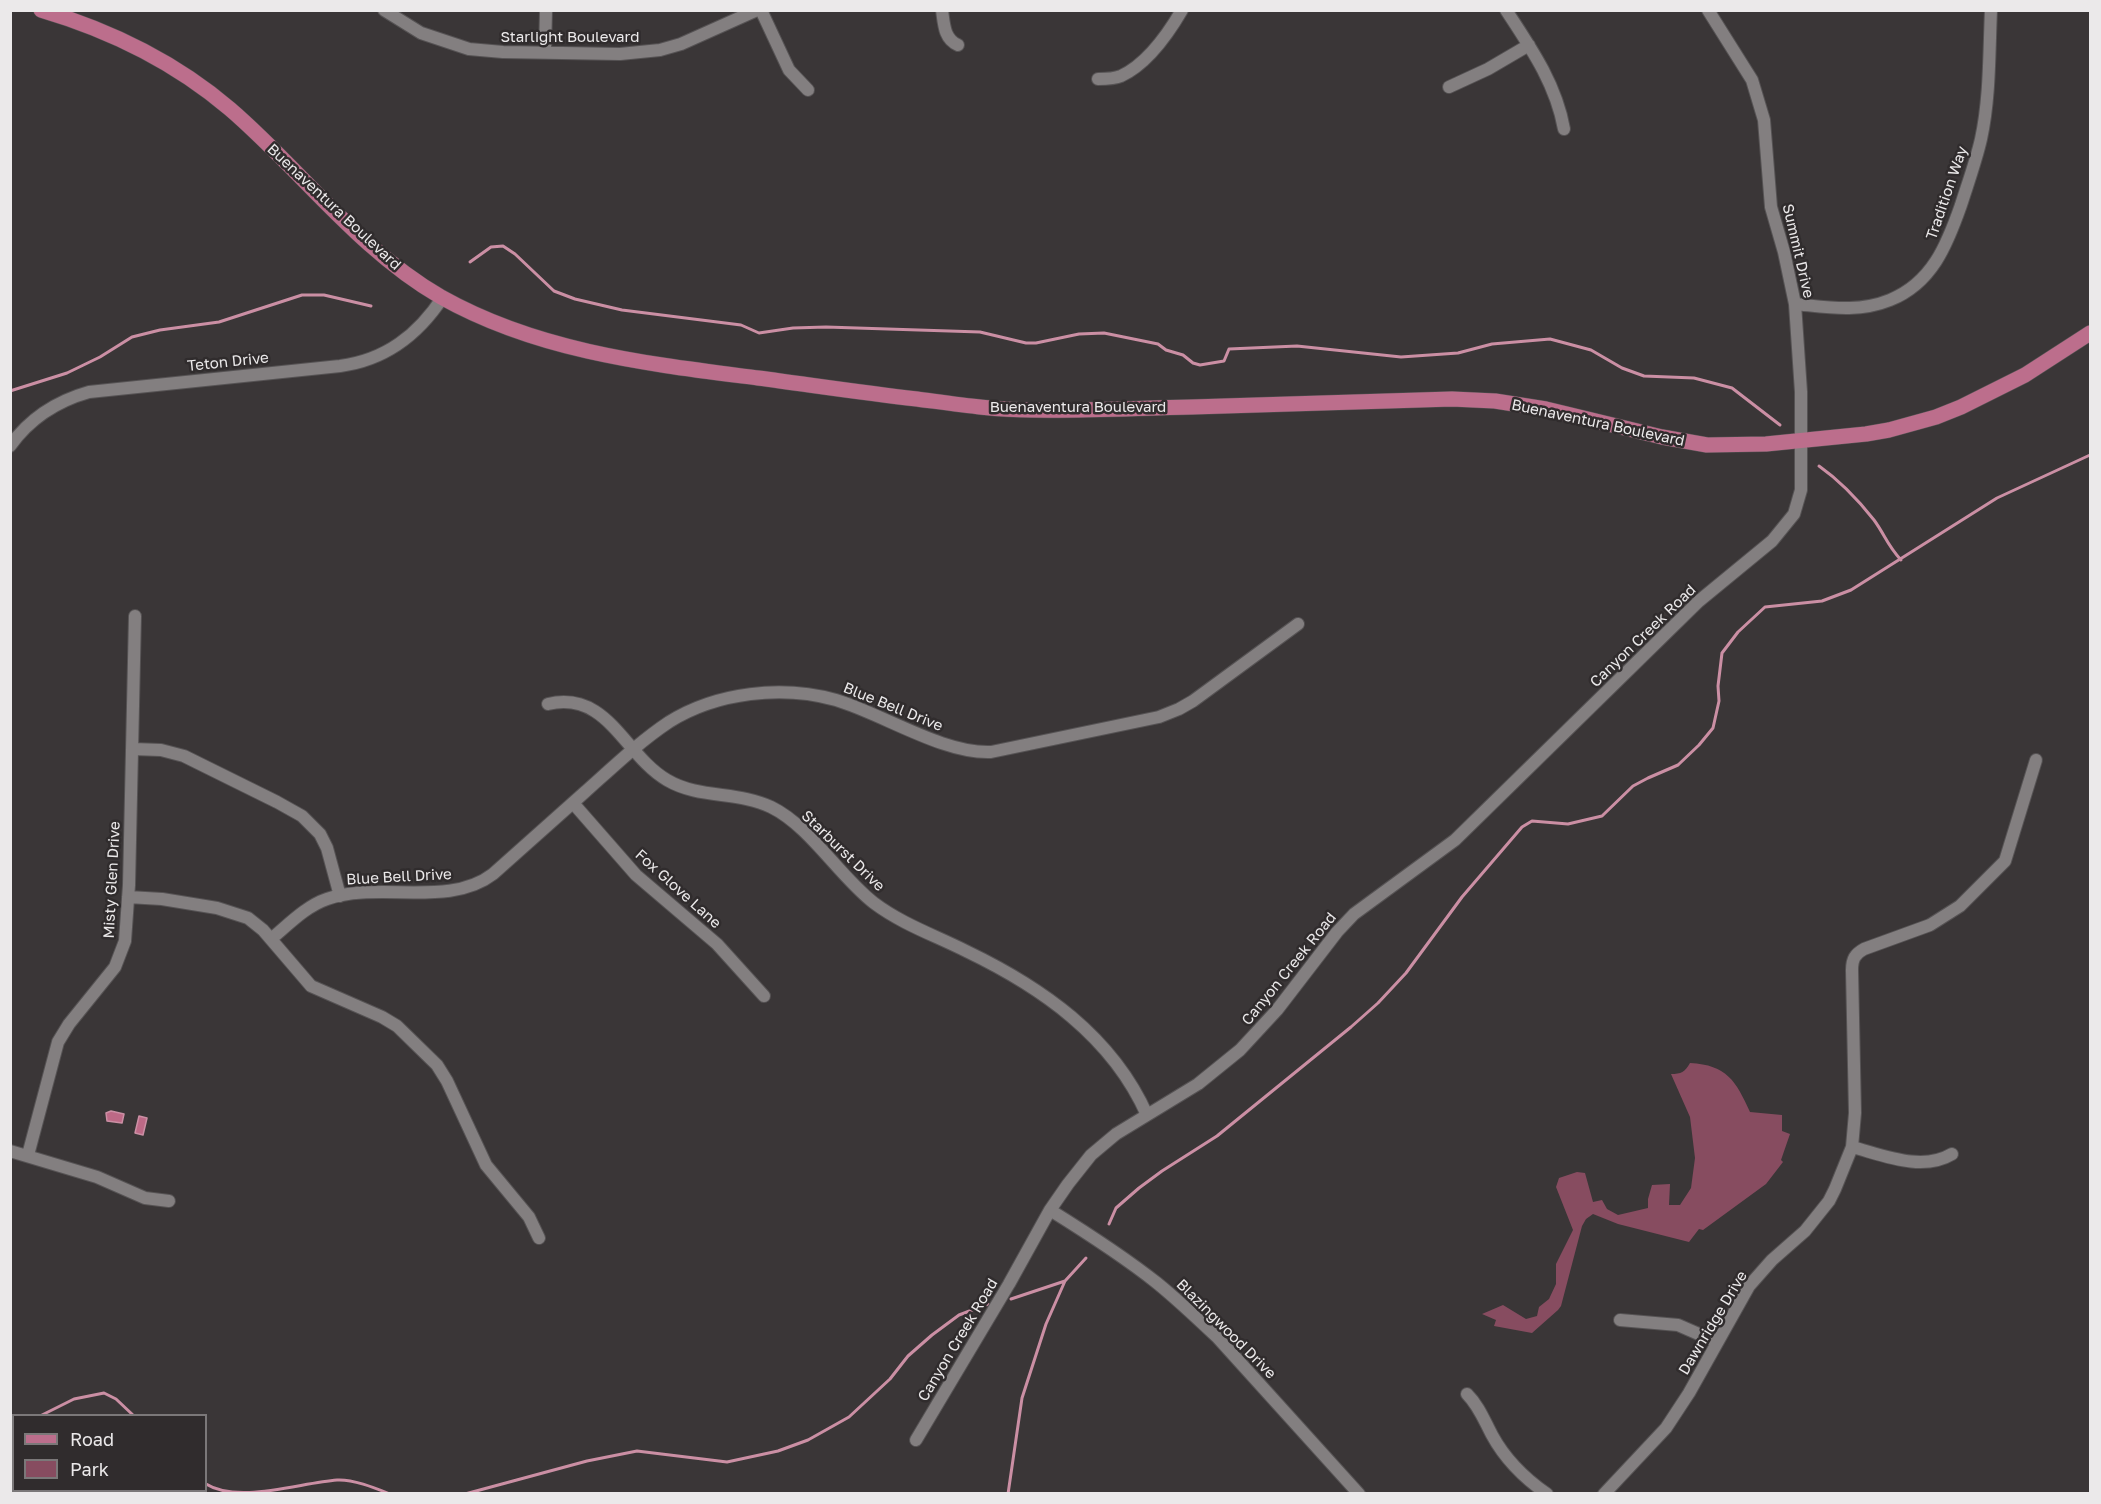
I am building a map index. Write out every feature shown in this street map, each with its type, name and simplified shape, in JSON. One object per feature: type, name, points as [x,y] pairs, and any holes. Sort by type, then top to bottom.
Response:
[{"type":"main road","name":"Buenaventura Boulevard","points":[[41,10],[125,42],[194,82],[231,110],[381,253],[415,280],[442,297],[491,322],[571,349],[629,361],[993,408],[1032,410],[1452,399],[1495,401],[1546,409],[1687,442],[1741,445],[1866,434],[1936,417],[2006,386],[2091,333]]},
{"type":"street","name":"Starlight Boulevard","points":[[384,10],[421,33],[460,47],[492,52],[620,54],[660,50],[695,39],[759,10]]},
{"type":"street","points":[[545,52],[546,10]]},
{"type":"street","points":[[759,10],[789,70],[808,90]]},
{"type":"street","points":[[942,10],[947,36],[958,45]]},
{"type":"street","points":[[1098,79],[1120,76],[1139,63],[1166,34],[1182,10]]},
{"type":"street","points":[[1506,10],[1529,45],[1555,93],[1564,129]]},
{"type":"street","name":"Summit Drive","points":[[1708,10],[1740,59],[1758,96],[1767,140],[1771,207],[1784,252],[1795,304],[1802,392],[1800,441]]},
{"type":"street","name":"Tradition Way","points":[[1795,304],[1851,309],[1882,303],[1908,290],[1936,265],[1951,234],[1981,139],[1986,104],[1991,10]]},
{"type":"street","points":[[1449,87],[1488,69],[1529,45]]},
{"type":"street","name":"Teton Drive","points":[[10,446],[26,427],[44,412],[89,392],[340,366],[368,360],[391,350],[409,338],[425,322],[442,297]]},
{"type":"street","name":"Canyon Creek Road","points":[[916,1440],[1009,1284],[1050,1210],[1091,1155],[1116,1134],[1198,1084],[1240,1050],[1277,1010],[1322,950],[1354,914],[1455,840],[1699,601],[1781,532],[1799,503],[1802,467],[1800,441]]},
{"type":"street","name":"Misty Glen Drive","points":[[28,1155],[58,1042],[69,1024],[108,978],[122,953],[125,940],[133,749],[135,616]]},
{"type":"street","name":"Blue Bell Drive","points":[[271,939],[312,906],[326,899],[368,892],[444,891],[476,884],[493,873],[633,749],[670,722],[704,706],[731,697],[784,693],[817,696],[837,701],[957,748],[976,752],[998,751],[1159,717],[1173,712],[1193,701],[1298,624]]},
{"type":"street","name":"Starburst Drive","points":[[548,704],[566,700],[586,705],[599,714],[652,770],[676,786],[701,792],[749,798],[781,813],[809,838],[858,889],[890,914],[968,952],[1067,1012],[1107,1050],[1131,1085],[1147,1115]]},
{"type":"street","points":[[133,749],[161,750],[184,756],[302,816],[320,834],[327,848],[340,896]]},
{"type":"street","name":"Dawnridge Drive","points":[[1604,1494],[1666,1428],[1689,1393],[1749,1286],[1772,1260],[1805,1232],[1829,1201],[1852,1147],[1856,1093],[1852,962],[1855,954],[1864,948],[1923,929],[1960,906],[2005,861],[2036,760]]},
{"type":"street","name":"Fox Glove Lane","points":[[573,803],[636,875],[717,944],[764,996]]},
{"type":"street","points":[[128,897],[162,899],[226,910],[248,918],[271,939],[311,986],[390,1021],[437,1065],[447,1081],[486,1165],[529,1217],[539,1238]]},
{"type":"street","points":[[1852,1147],[1900,1159],[1929,1163],[1952,1154]]},
{"type":"street","points":[[10,1151],[97,1177],[145,1198],[169,1201]]},
{"type":"street","name":"Blazingwood Drive","points":[[1050,1210],[1106,1245],[1156,1282],[1194,1315],[1218,1338],[1359,1494]]},
{"type":"street","points":[[1620,1320],[1678,1325],[1717,1342]]},
{"type":"street","points":[[1467,1394],[1479,1407],[1492,1436],[1508,1459],[1519,1472],[1547,1494]]},
{"type":"green space","points":[[1690,1063],[1703,1064],[1722,1071],[1735,1083],[1750,1112],[1782,1115],[1782,1131],[1790,1134],[1781,1160],[1783,1162],[1766,1184],[1703,1230],[1699,1229],[1689,1242],[1618,1224],[1593,1214],[1582,1226],[1558,1310],[1532,1333],[1494,1326],[1496,1320],[1482,1314],[1503,1305],[1526,1319],[1537,1316],[1539,1307],[1549,1299],[1556,1284],[1556,1264],[1573,1230],[1556,1187],[1559,1178],[1577,1172],[1585,1173],[1593,1202],[1602,1200],[1607,1209],[1618,1215],[1648,1208],[1652,1185],[1670,1184],[1669,1205],[1680,1205],[1691,1188],[1695,1158],[1690,1117],[1671,1074],[1682,1072]]},
{"type":"shaded area","points":[[111,1111],[124,1114],[122,1123],[107,1121],[106,1113]]},
{"type":"shaded area","points":[[139,1116],[147,1118],[143,1135],[135,1133]]},
{"type":"waterway","points":[[470,262],[491,247],[503,246],[515,254],[554,291],[575,299],[622,310],[741,325],[759,333],[793,328],[826,327],[980,332],[1026,343],[1079,334],[1104,333],[1158,344],[1200,365],[1224,361],[1229,349],[1297,346],[1401,357],[1458,353],[1492,344],[1550,339],[1591,350],[1622,368],[1644,376],[1694,378],[1732,388],[1780,425]]},
{"type":"waterway","points":[[10,391],[67,373],[100,357],[132,337],[160,330],[219,322],[302,295],[324,295],[371,306]]},
{"type":"waterway","points":[[1109,1224],[1116,1208],[1139,1188],[1217,1136],[1378,1003],[1406,973],[1462,897],[1522,827],[1532,821],[1568,824],[1602,816],[1633,786],[1678,765],[1713,728],[1719,701],[1718,686],[1722,653],[1738,632],[1765,607],[1822,601],[1851,590],[1997,498],[2090,455]]},
{"type":"waterway","points":[[1819,466],[1841,484],[1862,506],[1901,560]]},
{"type":"waterway","points":[[1008,1494],[1022,1398],[1046,1324],[1065,1281],[1086,1258]]},
{"type":"waterway","points":[[1011,1299],[1065,1281]]},
{"type":"waterway","points":[[465,1494],[587,1461],[637,1451],[727,1462],[778,1451],[808,1440],[849,1417],[890,1379],[908,1356],[932,1335],[959,1315],[988,1304]]},
{"type":"waterway","points":[[44,1414],[74,1399],[104,1393],[116,1399],[132,1414]]},
{"type":"waterway","points":[[207,1484],[219,1490],[251,1492],[343,1480],[364,1484],[390,1494]]}]
